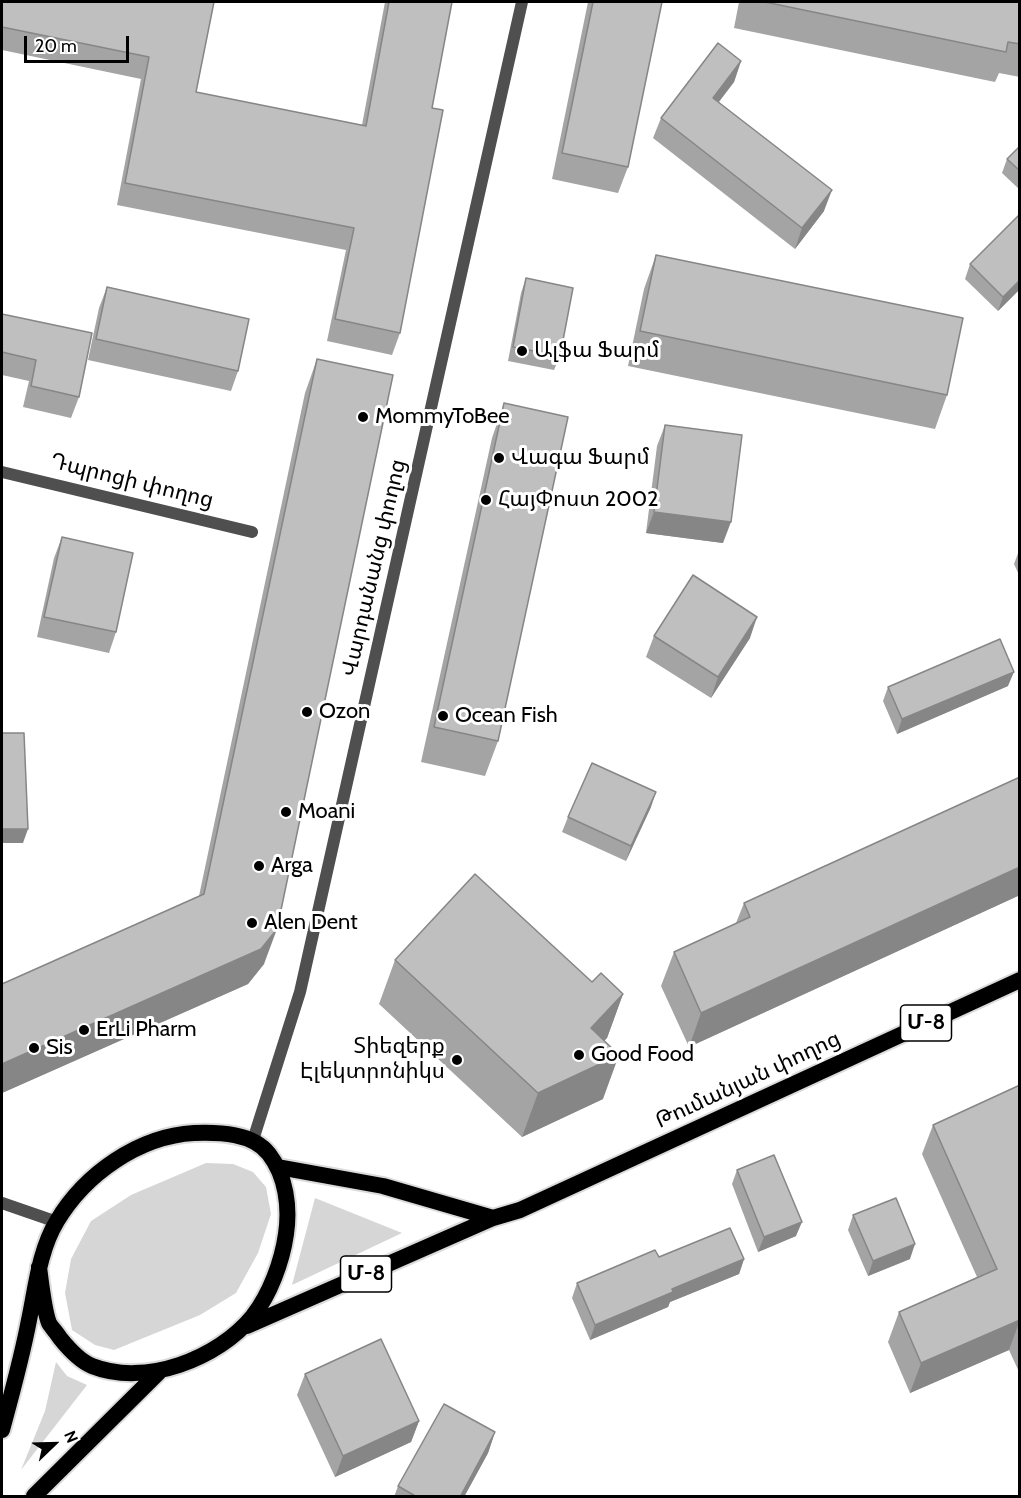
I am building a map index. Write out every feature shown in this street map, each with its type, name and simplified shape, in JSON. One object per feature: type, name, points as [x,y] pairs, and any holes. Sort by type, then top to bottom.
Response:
[{"type":"highway","name":"Թումանյան փողոց","points":[[493,1218],[520,1210],[1020,980]]},
{"type":"highway","points":[[2,1430],[29,1321],[39,1267],[57,1222],[81,1191],[116,1159],[139,1146],[164,1138],[192,1133],[230,1135],[253,1140],[268,1152],[278,1167],[287,1196],[289,1219],[280,1262],[267,1293],[253,1315],[240,1329],[206,1355],[160,1370],[116,1372],[90,1365],[68,1348],[49,1323],[39,1267]]},
{"type":"highway","points":[[278,1167],[383,1186],[493,1218]]},
{"type":"highway","name":"Մ-8","points":[[240,1329],[493,1218]]},
{"type":"highway","points":[[34,1497],[160,1370]]},
{"type":"street","name":"Վարդանանց փողոց","points":[[253,1140],[300,992],[522,2]]},
{"type":"street","name":"Դպրոցի փողոց","points":[[2,472],[252,532]]},
{"type":"street","points":[[2,1203],[57,1222]]},
{"type":"shaded area","points":[[206,1163],[233,1164],[253,1172],[266,1187],[271,1214],[258,1253],[236,1293],[200,1315],[114,1350],[95,1345],[72,1330],[65,1293],[71,1259],[91,1221],[131,1195]]},
{"type":"shaded area","points":[[315,1198],[402,1233],[292,1285]]},
{"type":"shaded area","points":[[56,1362],[67,1376],[87,1385],[21,1470],[45,1411]]},
{"type":"building","points":[[2,2],[214,2],[196,92],[366,126],[389,2],[452,2],[432,108],[443,110],[400,333],[335,319],[354,228],[125,183],[149,57],[2,27]]},
{"type":"building","points":[[593,2],[662,2],[628,167],[562,153]]},
{"type":"building","points":[[765,2],[1020,2],[1020,44],[1008,42],[1006,52]]},
{"type":"building","points":[[718,43],[741,61],[713,98],[832,190],[802,228],[661,118]]},
{"type":"building","points":[[1020,146],[1020,171],[1007,159]]},
{"type":"building","points":[[1020,214],[1020,280],[1003,297],[970,264]]},
{"type":"building","points":[[656,255],[963,318],[947,395],[640,331]]},
{"type":"building","points":[[526,278],[573,288],[560,356],[513,347]]},
{"type":"building","points":[[107,287],[249,319],[238,371],[96,339]]},
{"type":"building","points":[[2,314],[92,333],[79,397],[31,386],[36,360],[2,352]]},
{"type":"building","points":[[317,359],[393,375],[277,929],[261,949],[2,1064],[2,984],[204,894]]},
{"type":"building","points":[[504,403],[568,417],[498,741],[434,727]]},
{"type":"building","points":[[665,425],[742,435],[731,522],[654,512]]},
{"type":"building","points":[[62,537],[133,553],[116,632],[44,617]]},
{"type":"building","points":[[693,575],[757,617],[718,677],[654,636]]},
{"type":"building","points":[[1000,639],[1014,672],[902,719],[888,687]]},
{"type":"building","points":[[2,733],[24,733],[28,829],[2,829]]},
{"type":"building","points":[[592,763],[656,792],[631,846],[568,817]]},
{"type":"building","points":[[1020,777],[1020,867],[701,1013],[674,952],[750,917],[744,903]]},
{"type":"building","points":[[475,874],[592,982],[601,973],[623,994],[591,1028],[619,1055],[538,1093],[395,960]]},
{"type":"building","points":[[1020,1085],[1020,1320],[921,1363],[899,1312],[997,1269],[933,1125]]},
{"type":"building","points":[[774,1155],[802,1222],[764,1237],[737,1170]]},
{"type":"building","points":[[896,1198],[915,1244],[873,1261],[853,1215]]},
{"type":"building","points":[[730,1228],[744,1259],[595,1325],[577,1283],[655,1250],[659,1257]]},
{"type":"building","points":[[381,1339],[419,1421],[343,1456],[305,1374]]},
{"type":"building","points":[[444,1404],[495,1432],[460,1497],[417,1497],[398,1486]]},
{"type":"place","name":"Ալֆա Ֆարմ","points":[[522,351]]},
{"type":"place","name":"MommyToBee","points":[[363,417]]},
{"type":"place","name":"Վագա Ֆարմ","points":[[499,458]]},
{"type":"place","name":"ՀայՓոստ 2002","points":[[486,500]]},
{"type":"place","name":"Ozon","points":[[307,712]]},
{"type":"place","name":"Ocean Fish","points":[[443,716]]},
{"type":"place","name":"Moani","points":[[286,812]]},
{"type":"place","name":"Arga","points":[[259,866]]},
{"type":"place","name":"Alen Dent","points":[[252,923]]},
{"type":"place","name":"ErLi Pharm","points":[[84,1030]]},
{"type":"place","name":"Sis","points":[[34,1048]]},
{"type":"place","name":"Good Food","points":[[579,1055]]},
{"type":"place","name":"Տիեզերք Էլեկտրոնիկս","points":[[457,1060]]}]
